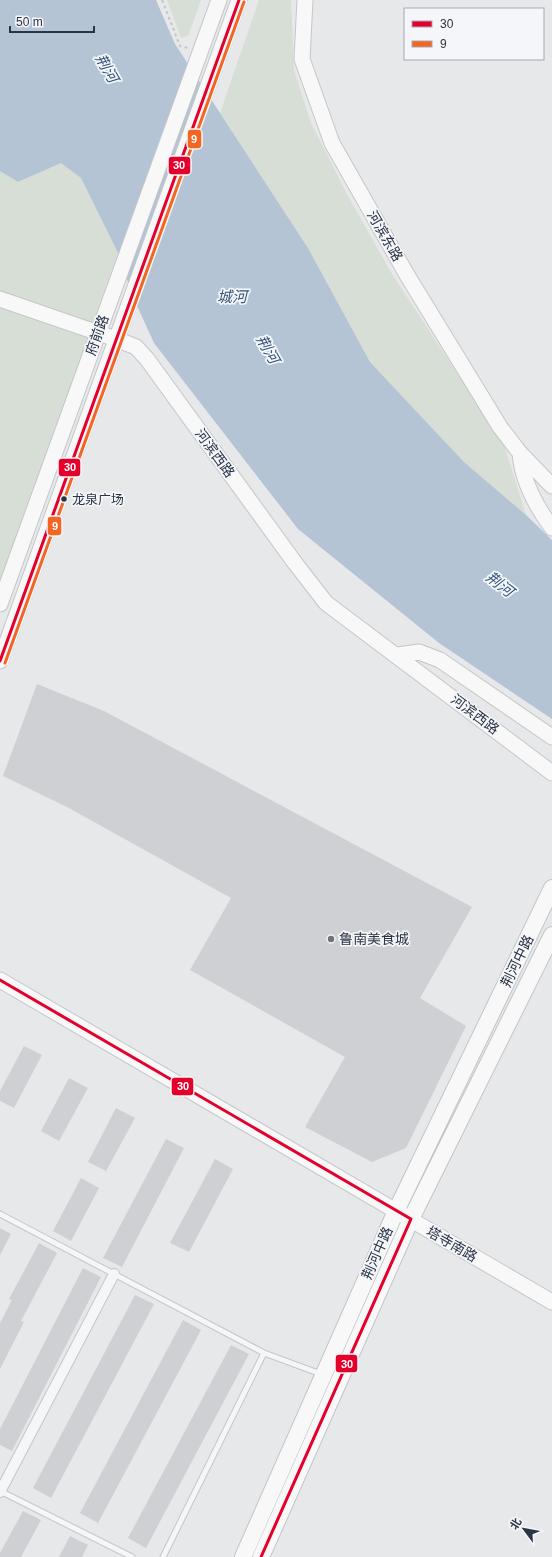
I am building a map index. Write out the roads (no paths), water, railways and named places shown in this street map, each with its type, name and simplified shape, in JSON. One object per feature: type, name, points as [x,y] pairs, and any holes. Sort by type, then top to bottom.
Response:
[{"type":"main road","name":"府前路","points":[[0,604],[219,0]]},
{"type":"main road","name":"府前路","points":[[0,661],[239,0]]},
{"type":"main road","name":"河滨东路","points":[[305,0],[302,59],[332,143],[407,275],[500,426],[520,453],[552,486]]},
{"type":"main road","name":"河滨西路","points":[[0,299],[98,332],[136,347],[147,359],[295,564],[326,603],[398,655],[552,773]]},
{"type":"main road","name":"河滨东路","points":[[520,453],[521,469],[537,508],[552,528]]},
{"type":"main road","name":"河滨西路","points":[[398,655],[419,652],[440,660],[552,737]]},
{"type":"main road","name":"荆河中路","points":[[243,1557],[322,1375],[396,1211],[552,888]]},
{"type":"main road","name":"荆河中路","points":[[261,1557],[411,1219],[552,935]]},
{"type":"main road","name":"塔寺南路","points":[[0,980],[552,1302]]},
{"type":"street","points":[[0,1491],[114,1274]]},
{"type":"lane","points":[[0,1214],[264,1353],[322,1375]]},
{"type":"lane","points":[[163,1557],[264,1353]]},
{"type":"lane","points":[[0,1491],[132,1557]]},
{"type":"water","name":"城河","points":[[0,0],[156,0],[175,44],[308,248],[370,362],[464,462],[526,515],[552,540],[552,719],[439,643],[298,529],[154,343],[133,297],[118,253],[81,178],[61,163],[18,182],[0,171]]},
{"type":"place","name":"龙泉广场","points":[[64,499]]},
{"type":"place","name":"鲁南美食城","points":[[331,939]]},
{"type":"water label","name":"荆河","points":[[107,68]]},
{"type":"water label","name":"荆河","points":[[268,349]]},
{"type":"water label","name":"荆河","points":[[500,584]]}]
